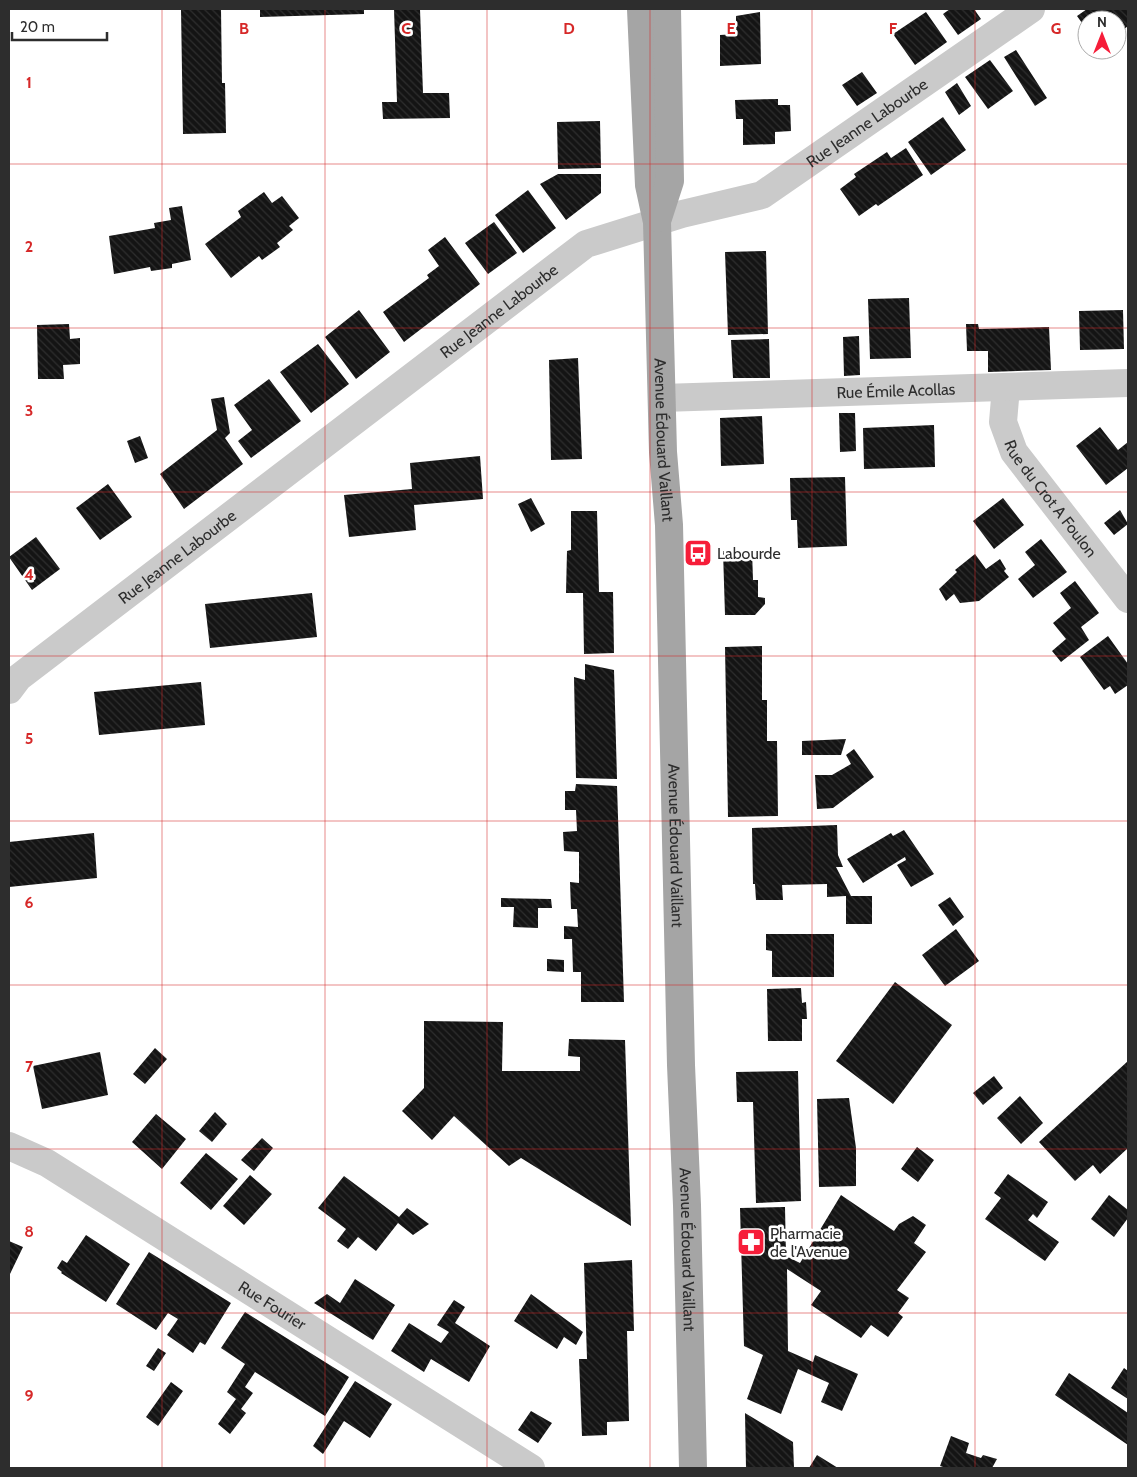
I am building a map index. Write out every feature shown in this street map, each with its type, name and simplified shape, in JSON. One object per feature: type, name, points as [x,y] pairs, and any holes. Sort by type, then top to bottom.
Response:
[{"type":"main road","name":"Avenue Édouard Vaillant","points":[[641,9],[650,185],[657,222],[662,398],[671,583],[681,1046],[693,1468]]},
{"type":"main road","name":"Avenue Édouard Vaillant","points":[[657,222],[670,181],[667,9]]},
{"type":"street","name":"Rue Jeanne Labourbe","points":[[9,690],[18,678],[586,244],[682,214],[762,195],[1030,9]]},
{"type":"street","name":"Rue Émile Acollas","points":[[662,398],[1128,383]]},
{"type":"street","name":"Rue du Crot A Foulon","points":[[1006,387],[1003,422],[1014,452],[1128,599]]},
{"type":"street","name":"Rue Fourier","points":[[9,1146],[47,1163],[531,1468]]},
{"type":"building","points":[[181,9],[221,9],[222,83],[225,83],[226,133],[183,134]]},
{"type":"building","points":[[260,9],[364,9],[364,14],[260,17]]},
{"type":"building","points":[[394,9],[420,9],[423,93],[449,93],[450,118],[383,119],[382,102],[397,102]]},
{"type":"building","points":[[950,9],[974,9],[981,19],[958,35],[943,14]]},
{"type":"building","points":[[1128,9],[1128,26],[1127,10],[1086,10]]},
{"type":"building","points":[[760,12],[761,64],[720,66],[720,35],[736,34],[736,16]]},
{"type":"building","points":[[926,12],[947,42],[915,65],[893,34]]},
{"type":"building","points":[[1016,50],[1047,98],[1035,106],[1004,57]]},
{"type":"building","points":[[990,60],[1013,91],[988,109],[965,77]]},
{"type":"building","points":[[862,72],[877,93],[857,106],[842,85]]},
{"type":"building","points":[[957,83],[971,106],[959,115],[945,92]]},
{"type":"building","points":[[778,99],[778,105],[790,105],[791,131],[775,132],[775,144],[743,145],[743,119],[736,119],[735,100]]},
{"type":"building","points":[[943,117],[966,150],[931,175],[908,142]]},
{"type":"building","points":[[600,121],[601,168],[558,169],[557,122]]},
{"type":"building","points":[[906,148],[923,175],[878,206],[876,204],[859,216],[840,189],[856,177],[854,174],[887,152],[891,158]]},
{"type":"building","points":[[558,174],[601,174],[601,193],[566,220],[540,184]]},
{"type":"building","points":[[528,190],[556,228],[523,253],[495,215]]},
{"type":"building","points":[[264,192],[272,203],[282,196],[299,218],[289,226],[293,230],[277,243],[280,247],[262,260],[259,256],[231,278],[205,244],[241,217],[238,211]]},
{"type":"building","points":[[182,206],[191,260],[172,264],[172,268],[151,271],[150,267],[114,274],[109,236],[155,228],[154,223],[171,220],[169,208]]},
{"type":"building","points":[[494,222],[517,253],[488,274],[465,243]]},
{"type":"building","points":[[445,237],[480,284],[404,342],[383,312],[429,278],[427,275],[439,266],[428,250]]},
{"type":"building","points":[[766,251],[768,334],[728,335],[725,252]]},
{"type":"building","points":[[909,298],[911,358],[870,359],[868,299]]},
{"type":"building","points":[[359,310],[390,352],[356,379],[325,337]]},
{"type":"building","points":[[1123,310],[1124,349],[1080,350],[1079,311]]},
{"type":"building","points":[[69,324],[70,339],[80,338],[80,364],[63,365],[64,379],[38,379],[37,325]]},
{"type":"building","points":[[966,324],[978,324],[979,329],[1049,327],[1051,370],[988,372],[988,351],[967,351]]},
{"type":"building","points":[[859,336],[860,375],[844,376],[843,337]]},
{"type":"building","points":[[769,339],[770,378],[733,378],[731,340]]},
{"type":"building","points":[[318,344],[349,384],[311,413],[280,372]]},
{"type":"building","points":[[578,358],[582,459],[551,460],[549,360]]},
{"type":"building","points":[[269,379],[301,421],[251,458],[238,441],[252,430],[234,405]]},
{"type":"building","points":[[224,397],[230,433],[225,438],[243,464],[184,509],[160,474],[217,430],[211,399]]},
{"type":"building","points":[[839,413],[855,413],[856,451],[840,452]]},
{"type":"building","points":[[762,416],[764,464],[721,466],[720,418]]},
{"type":"building","points":[[934,425],[935,467],[864,469],[863,428]]},
{"type":"building","points":[[1100,427],[1118,450],[1128,442],[1128,468],[1106,485],[1076,446]]},
{"type":"building","points":[[140,436],[148,458],[135,463],[127,441]]},
{"type":"building","points":[[480,456],[483,499],[414,505],[416,530],[349,537],[344,495],[412,489],[410,463]]},
{"type":"building","points":[[845,477],[847,546],[798,548],[797,520],[791,520],[790,478]]},
{"type":"building","points":[[108,484],[132,517],[100,540],[76,508]]},
{"type":"building","points":[[531,498],[545,524],[531,532],[518,504]]},
{"type":"building","points":[[1003,498],[1024,525],[994,549],[973,521]]},
{"type":"building","points":[[1120,510],[1128,524],[1114,535],[1104,523]]},
{"type":"building","points":[[571,511],[597,511],[599,592],[613,592],[614,653],[584,654],[583,593],[566,593],[567,551],[571,550]]},
{"type":"building","points":[[36,537],[60,569],[32,590],[9,557]]},
{"type":"building","points":[[1041,539],[1067,572],[1033,598],[1018,579],[1035,565],[1025,552]]},
{"type":"building","points":[[752,550],[753,580],[758,580],[758,597],[765,598],[765,604],[755,615],[725,615],[723,551]]},
{"type":"building","points":[[975,554],[986,569],[1000,559],[1006,569],[1004,571],[1009,577],[979,601],[960,603],[954,594],[946,601],[939,589],[957,572],[955,570]]},
{"type":"building","points":[[1075,581],[1099,613],[1081,627],[1089,640],[1061,662],[1052,651],[1066,639],[1053,623],[1071,608],[1060,593]]},
{"type":"building","points":[[312,593],[317,637],[210,648],[205,604]]},
{"type":"building","points":[[1108,636],[1128,664],[1128,685],[1115,694],[1110,686],[1104,690],[1080,657]]},
{"type":"building","points":[[762,646],[762,700],[767,700],[767,741],[777,741],[778,816],[728,817],[725,647]]},
{"type":"building","points":[[585,664],[614,670],[617,779],[576,778],[574,677],[585,680]]},
{"type":"building","points":[[201,682],[205,725],[99,735],[94,692]]},
{"type":"building","points":[[846,739],[841,755],[802,755],[802,741]]},
{"type":"building","points":[[854,749],[874,777],[833,808],[817,809],[815,775],[832,775],[851,764],[846,755]]},
{"type":"building","points":[[576,784],[617,786],[624,1002],[581,1002],[581,972],[573,972],[572,939],[564,939],[564,926],[578,927],[577,909],[571,909],[570,882],[579,883],[579,852],[564,851],[563,832],[577,831],[576,810],[565,810],[565,791],[575,791]]},
{"type":"building","points":[[837,825],[838,855],[843,867],[836,867],[851,896],[872,896],[872,924],[846,924],[846,896],[827,897],[827,884],[782,885],[783,900],[756,900],[755,884],[753,884],[752,828]]},
{"type":"building","points":[[904,830],[934,874],[911,887],[897,865],[906,860],[905,857],[863,883],[847,859],[891,833],[893,836]]},
{"type":"building","points":[[94,833],[97,878],[9,887],[9,842]]},
{"type":"building","points":[[950,897],[964,917],[953,926],[938,905]]},
{"type":"building","points":[[501,898],[551,899],[552,908],[538,908],[538,928],[513,927],[514,907],[501,907]]},
{"type":"building","points":[[956,929],[979,961],[945,986],[922,955]]},
{"type":"building","points":[[766,934],[834,934],[834,977],[772,977],[772,951],[766,950]]},
{"type":"building","points":[[547,959],[564,960],[564,972],[547,971]]},
{"type":"building","points":[[895,982],[952,1025],[893,1104],[836,1061]]},
{"type":"building","points":[[801,988],[802,1003],[806,1002],[807,1019],[802,1019],[802,1041],[768,1041],[767,989]]},
{"type":"building","points":[[424,1021],[503,1022],[502,1071],[580,1071],[580,1057],[568,1056],[569,1039],[625,1040],[631,1226],[521,1158],[509,1166],[454,1116],[432,1140],[402,1111],[424,1088]]},
{"type":"building","points":[[155,1048],[167,1059],[145,1084],[133,1074]]},
{"type":"building","points":[[100,1052],[108,1095],[42,1109],[33,1066]]},
{"type":"building","points":[[1128,1061],[1128,1148],[1100,1174],[1093,1165],[1075,1181],[1039,1142]]},
{"type":"building","points":[[798,1071],[801,1201],[756,1203],[753,1102],[737,1102],[736,1072]]},
{"type":"building","points":[[994,1076],[1003,1088],[983,1105],[973,1093]]},
{"type":"building","points":[[1020,1096],[1043,1123],[1021,1144],[997,1118]]},
{"type":"building","points":[[849,1098],[856,1148],[856,1186],[819,1187],[817,1099]]},
{"type":"building","points":[[215,1112],[227,1124],[212,1142],[199,1131]]},
{"type":"building","points":[[156,1114],[186,1139],[162,1169],[132,1142]]},
{"type":"building","points":[[262,1138],[273,1148],[254,1171],[241,1160]]},
{"type":"building","points":[[917,1147],[934,1160],[918,1182],[901,1169]]},
{"type":"building","points":[[206,1153],[238,1179],[211,1210],[180,1183]]},
{"type":"building","points":[[1008,1174],[1048,1202],[1037,1218],[1033,1214],[1028,1220],[1059,1242],[1045,1261],[985,1219],[1001,1198],[994,1193]]},
{"type":"building","points":[[250,1175],[272,1194],[244,1225],[223,1206]]},
{"type":"building","points":[[344,1176],[399,1217],[407,1208],[429,1224],[413,1235],[398,1223],[376,1251],[358,1237],[348,1249],[337,1241],[346,1229],[318,1208]]},
{"type":"building","points":[[841,1195],[894,1231],[899,1224],[913,1216],[926,1225],[914,1243],[926,1252],[897,1290],[909,1298],[898,1313],[903,1317],[888,1337],[871,1325],[861,1338],[811,1305],[821,1291],[787,1269],[788,1351],[813,1362],[815,1355],[858,1374],[842,1411],[821,1402],[829,1383],[798,1369],[781,1414],[747,1399],[763,1355],[744,1346],[740,1208],[785,1207],[786,1256],[800,1263]]},
{"type":"building","points":[[1109,1195],[1128,1210],[1128,1218],[1114,1237],[1091,1219]]},
{"type":"building","points":[[86,1235],[130,1264],[106,1302],[61,1273],[57,1268],[62,1260],[67,1263]]},
{"type":"building","points":[[9,1241],[23,1247],[10,1274],[9,1273]]},
{"type":"building","points":[[149,1252],[231,1303],[205,1345],[200,1342],[193,1353],[167,1335],[178,1319],[168,1313],[156,1330],[116,1304]]},
{"type":"building","points":[[632,1260],[634,1331],[627,1331],[629,1421],[607,1422],[607,1435],[582,1436],[579,1359],[587,1359],[584,1263]]},
{"type":"building","points":[[355,1279],[395,1305],[373,1340],[314,1303],[327,1294],[340,1303]]},
{"type":"building","points":[[531,1294],[583,1332],[576,1345],[564,1337],[557,1349],[514,1321]]},
{"type":"building","points":[[454,1300],[465,1307],[455,1323],[490,1346],[469,1382],[431,1359],[424,1372],[391,1351],[409,1323],[441,1343],[449,1332],[437,1325]]},
{"type":"building","points":[[245,1312],[349,1377],[325,1416],[255,1372],[245,1387],[253,1393],[241,1409],[246,1413],[230,1434],[218,1424],[236,1399],[227,1392],[245,1364],[221,1348]]},
{"type":"building","points":[[158,1348],[166,1353],[154,1371],[146,1366]]},
{"type":"building","points":[[1124,1368],[1128,1371],[1128,1399],[1111,1388]]},
{"type":"building","points":[[1069,1373],[1128,1413],[1128,1445],[1055,1395]]},
{"type":"building","points":[[355,1381],[392,1404],[370,1438],[344,1421],[323,1454],[313,1446]]},
{"type":"building","points":[[171,1382],[183,1391],[158,1426],[146,1417]]},
{"type":"building","points":[[531,1411],[552,1423],[538,1443],[518,1430]]},
{"type":"building","points":[[745,1413],[793,1442],[794,1468],[746,1468]]},
{"type":"building","points":[[951,1436],[969,1443],[966,1453],[981,1458],[983,1455],[997,1459],[992,1468],[946,1468],[940,1466]]},
{"type":"building","points":[[817,1455],[838,1468],[809,1468]]},
{"type":"place","name":"Labourde","points":[[698,553]]},
{"type":"place","name":"Pharmacie de l'Avenue","points":[[751,1242]]}]
